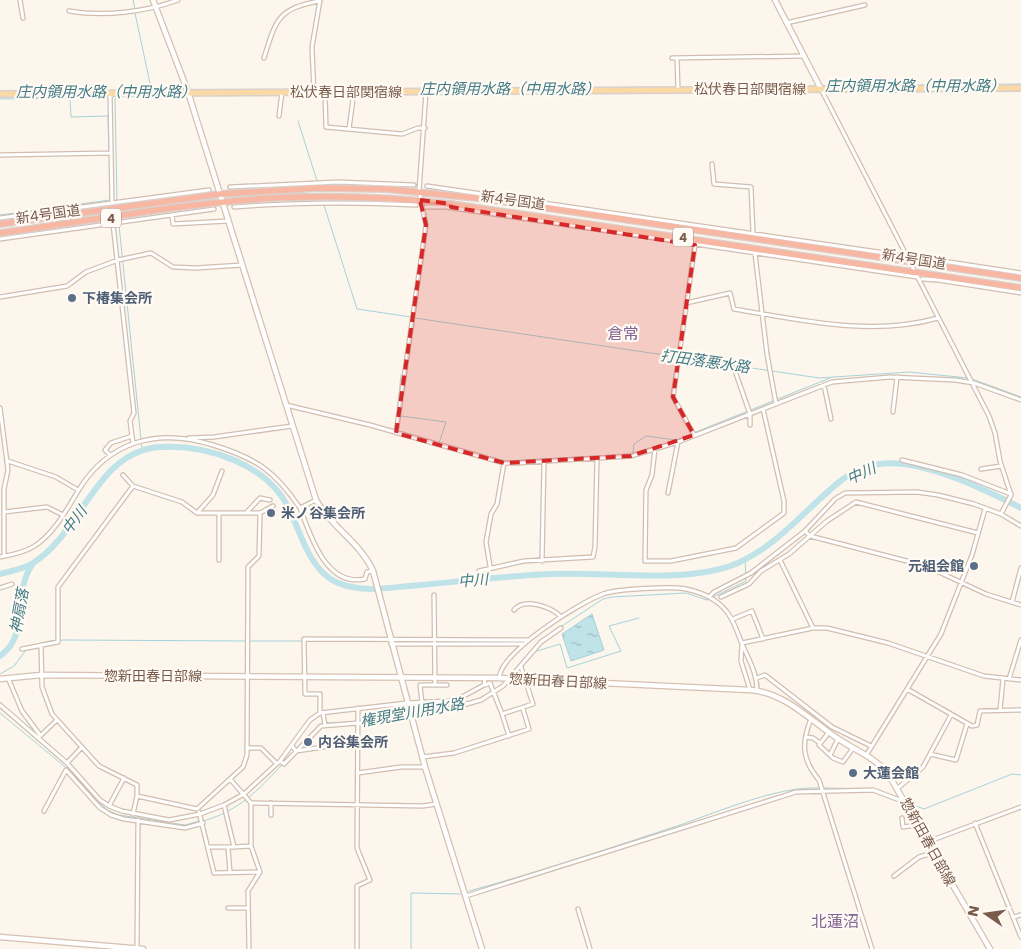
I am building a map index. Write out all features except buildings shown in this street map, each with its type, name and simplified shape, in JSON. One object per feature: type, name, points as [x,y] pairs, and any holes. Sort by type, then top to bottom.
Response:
[{"type":"highway","name":"新4号国道","points":[[0,224],[180,197],[270,188],[386,187],[452,192],[910,259],[1021,278]]},
{"type":"highway","name":"新4号国道","points":[[0,233],[223,203],[388,200],[451,206],[1021,288]]},
{"type":"main road","points":[[153,0],[188,92],[316,500],[323,514],[367,558],[373,571],[390,642],[422,757],[482,949]]},
{"type":"main road","points":[[774,0],[821,89]]},
{"type":"main road","name":"松伏春日部関宿線","points":[[0,94],[1021,88]]},
{"type":"main road","name":"惣新田春日部線","points":[[0,679],[41,675],[435,677],[499,678],[757,690],[789,703],[838,739],[867,754],[880,765],[898,788],[933,854],[990,949]]},
{"type":"main road","points":[[0,937],[143,949]]},
{"type":"street","points":[[20,0],[23,18]]},
{"type":"street","points":[[69,11],[88,14],[156,8],[178,0]]},
{"type":"street","points":[[264,58],[279,19],[290,8],[319,1],[312,46],[314,93]]},
{"type":"street","points":[[786,23],[865,5]]},
{"type":"street","points":[[672,58],[803,56]]},
{"type":"street","points":[[677,58],[678,90]]},
{"type":"street","points":[[821,89],[910,259],[938,318],[974,383],[995,433],[1001,466],[1011,495],[1001,514]]},
{"type":"street","points":[[279,116],[282,92]]},
{"type":"street","points":[[325,92],[326,127],[402,134],[418,128],[425,128]]},
{"type":"street","points":[[349,128],[354,92]]},
{"type":"street","points":[[396,433],[426,225],[418,203],[425,128],[426,92]]},
{"type":"street","points":[[110,93],[112,203]]},
{"type":"street","points":[[0,155],[111,153]]},
{"type":"street","points":[[712,164],[714,184],[750,187],[753,233]]},
{"type":"street","points":[[386,187],[414,185]]},
{"type":"street","points":[[426,186],[452,192],[466,190],[753,233],[877,255],[898,254]]},
{"type":"street","points":[[230,188],[270,188]]},
{"type":"street","points":[[0,218],[112,203],[180,197],[209,190]]},
{"type":"street","points":[[234,207],[272,201]]},
{"type":"street","points":[[426,206],[451,206],[695,245],[755,251],[764,314],[767,354],[776,404]]},
{"type":"street","points":[[0,239],[172,215],[197,208],[214,210]]},
{"type":"street","points":[[172,215],[173,224],[228,221]]},
{"type":"street","points":[[113,224],[134,413],[130,421],[133,444]]},
{"type":"street","points":[[694,435],[673,397],[695,245]]},
{"type":"street","points":[[0,298],[67,286],[86,272],[118,260],[151,253],[173,267],[196,268],[242,264]]},
{"type":"street","points":[[936,263],[1021,273]]},
{"type":"street","points":[[922,279],[944,278],[1021,293]]},
{"type":"street","points":[[686,303],[730,293],[734,309],[856,327],[919,323],[938,318]]},
{"type":"street","points":[[678,359],[734,368],[750,414],[750,425]]},
{"type":"street","points":[[286,405],[504,463],[631,456],[678,442],[832,382],[897,377],[974,383],[1021,400]]},
{"type":"street","points":[[893,412],[897,377]]},
{"type":"street","points":[[824,385],[831,419]]},
{"type":"street","points":[[0,409],[8,461],[2,556],[33,547],[47,535],[92,472],[117,449],[133,444],[183,438],[214,437],[292,426]]},
{"type":"street","points":[[655,449],[652,475],[646,490],[645,561],[671,561],[736,548],[784,513],[784,501],[763,409]]},
{"type":"street","points":[[110,455],[105,450],[107,446],[132,436]]},
{"type":"street","points":[[183,438],[228,450],[259,463],[281,481],[300,508],[314,545],[339,575],[348,579],[362,580],[365,579],[367,572],[373,571]]},
{"type":"street","points":[[668,493],[678,442]]},
{"type":"street","points":[[479,571],[524,562],[593,557],[595,547],[597,459]]},
{"type":"street","points":[[902,460],[962,475],[1011,495]]},
{"type":"street","points":[[8,461],[56,477],[78,490]]},
{"type":"street","points":[[542,561],[544,462]]},
{"type":"street","points":[[490,566],[486,542],[491,514],[497,504],[504,463]]},
{"type":"street","points":[[981,469],[1001,466]]},
{"type":"street","points":[[197,513],[213,495],[222,471]]},
{"type":"street","points":[[123,475],[133,486],[182,502],[197,513],[260,514],[273,506]]},
{"type":"street","points":[[22,649],[58,642],[58,587],[133,486]]},
{"type":"street","points":[[709,597],[714,592],[752,572],[805,531],[835,499],[846,493],[928,493],[1001,514],[1021,526]]},
{"type":"street","points":[[246,513],[260,498],[270,500]]},
{"type":"street","points":[[300,508],[316,500]]},
{"type":"street","points":[[721,597],[749,584],[761,571],[780,560],[827,521],[856,502],[978,534]]},
{"type":"street","points":[[4,512],[48,507],[63,515]]},
{"type":"street","points":[[867,754],[940,634],[961,583],[985,509]]},
{"type":"street","points":[[219,513],[220,560]]},
{"type":"street","points":[[197,810],[243,767],[247,748],[248,567],[259,556],[260,514]]},
{"type":"street","points":[[805,531],[810,536],[926,566],[961,583],[1021,605]]},
{"type":"street","points":[[780,560],[813,628]]},
{"type":"street","points":[[1012,602],[1021,568]]},
{"type":"street","points":[[0,588],[12,584]]},
{"type":"street","points":[[499,678],[500,671],[529,640],[561,617],[604,594],[675,588],[686,589],[709,597],[721,605],[732,619],[757,678],[757,690]]},
{"type":"street","points":[[434,595],[436,639],[435,685]]},
{"type":"street","points":[[514,610],[518,605],[526,603],[555,610],[561,617]]},
{"type":"street","points":[[732,619],[752,611],[763,639]]},
{"type":"street","points":[[0,705],[39,737],[68,764],[100,800],[113,809],[169,820],[200,814],[224,805],[244,794],[278,762],[310,720],[321,713],[358,708],[442,710],[468,704],[494,690],[508,679],[534,649],[561,628]]},
{"type":"street","points":[[742,643],[813,628],[834,629],[888,643],[984,676],[1021,680]]},
{"type":"street","points":[[325,725],[321,713],[320,694],[305,694],[304,639],[436,644],[525,644]]},
{"type":"street","points":[[390,642],[436,639],[529,640]]},
{"type":"street","points":[[1009,679],[1021,640]]},
{"type":"street","points":[[742,643],[741,662],[750,690]]},
{"type":"street","points":[[41,645],[41,675],[44,697],[57,720],[99,766],[137,785],[137,796],[132,814]]},
{"type":"street","points":[[502,714],[533,704],[521,666]]},
{"type":"street","points":[[757,678],[765,675],[832,727],[871,746]]},
{"type":"street","points":[[8,678],[22,711],[39,737]]},
{"type":"street","points":[[484,685],[485,678]]},
{"type":"street","points":[[1000,710],[1003,678]]},
{"type":"street","points":[[247,748],[261,748],[278,762],[284,764],[318,728],[325,725],[358,724],[409,709],[422,703],[460,698],[490,683],[509,736]]},
{"type":"street","points":[[422,703],[420,685],[447,685]]},
{"type":"street","points":[[907,689],[951,715],[967,723],[977,725],[980,711],[1021,710]]},
{"type":"street","points":[[357,949],[357,886],[370,880],[357,848],[358,708]]},
{"type":"street","points":[[422,757],[454,753],[529,729],[523,708]]},
{"type":"street","points":[[898,788],[922,767],[951,715]]},
{"type":"street","points":[[811,719],[806,737],[806,760],[822,791],[872,949]]},
{"type":"street","points":[[39,737],[57,720]]},
{"type":"street","points":[[930,754],[956,760],[967,723]]},
{"type":"street","points":[[820,743],[828,732]]},
{"type":"street","points":[[806,737],[820,743],[819,745],[830,756],[843,762],[853,748]]},
{"type":"street","points":[[830,756],[838,739]]},
{"type":"street","points":[[296,751],[358,742]]},
{"type":"street","points":[[292,746],[296,751]]},
{"type":"street","points":[[44,811],[68,764],[82,748]]},
{"type":"street","points":[[358,773],[402,767],[425,767]]},
{"type":"street","points":[[66,770],[100,808],[111,815],[185,828],[203,823]]},
{"type":"street","points":[[109,806],[124,778]]},
{"type":"street","points":[[230,779],[251,803],[251,846],[260,872]]},
{"type":"street","points":[[466,896],[796,792],[873,790],[904,800]]},
{"type":"street","points":[[137,796],[197,810],[203,823],[214,873],[260,872]]},
{"type":"street","points":[[251,803],[423,806],[436,804]]},
{"type":"street","points":[[271,803],[271,816]]},
{"type":"street","points":[[224,805],[234,847]]},
{"type":"street","points":[[927,842],[1021,807]]},
{"type":"street","points":[[111,815],[113,809]]},
{"type":"street","points":[[137,949],[138,815]]},
{"type":"street","points":[[902,818],[903,827],[918,825]]},
{"type":"street","points":[[976,823],[1021,937]]},
{"type":"street","points":[[208,847],[251,846]]},
{"type":"street","points":[[228,847],[230,873]]},
{"type":"street","points":[[894,876],[919,857],[933,854]]},
{"type":"street","points":[[249,949],[248,890],[260,872]]},
{"type":"street","points":[[228,908],[248,908]]},
{"type":"street","points":[[578,909],[590,949]]},
{"type":"street","points":[[1014,917],[1021,914]]},
{"type":"highlighted area","points":[[420,200],[451,204],[451,207],[695,245],[673,397],[694,435],[631,456],[504,463],[396,433],[426,225]]},
{"type":"water","points":[[592,614],[604,650],[571,661],[562,634]]},
{"type":"waterway","points":[[133,0],[135,9]]},
{"type":"waterway","points":[[135,13],[151,88]]},
{"type":"waterway","name":"庄内領用水路（中用水路）","points":[[822,86],[1021,84]]},
{"type":"waterway","name":"庄内領用水路（中用水路）","points":[[639,88],[818,86]]},
{"type":"waterway","name":"庄内領用水路（中用水路）","points":[[189,90],[438,89]]},
{"type":"waterway","name":"庄内領用水路（中用水路）","points":[[7,91],[185,90]]},
{"type":"waterway","points":[[0,99],[70,98],[71,117],[108,116],[109,150]]},
{"type":"waterway","points":[[115,98],[117,200]]},
{"type":"waterway","points":[[298,121],[319,187]]},
{"type":"waterway","points":[[0,215],[110,200]]},
{"type":"waterway","points":[[324,205],[357,309],[411,317]]},
{"type":"waterway","points":[[119,225],[142,449]]},
{"type":"waterway","name":"打田落悪水路","points":[[415,318],[819,378],[909,372],[968,378]]},
{"type":"waterway","points":[[397,415],[401,375]]},
{"type":"waterway","points":[[401,416],[446,422],[439,443],[505,461],[631,454],[634,444],[646,436],[676,440],[830,378]]},
{"type":"waterway","name":"打田落悪水路","points":[[972,379],[1021,397]]},
{"type":"waterway","name":"中川","points":[[0,574],[29,565],[50,549],[65,532],[91,494],[121,462],[139,452],[161,447],[179,447],[217,454],[235,460],[252,469],[267,480],[279,493],[289,509],[306,548],[324,574],[341,584],[366,589],[550,574],[646,576],[695,574],[717,570],[738,563],[767,546],[843,479],[865,468],[879,464],[896,463],[933,470],[971,484],[1021,508]]},
{"type":"waterway","name":"権現堂川用水路","points":[[562,626],[603,599],[612,597],[686,593],[707,600],[746,581],[745,559]]},
{"type":"waterway","name":"神扇落","points":[[0,656],[9,647],[15,636],[23,588],[26,576],[32,565]]},
{"type":"waterway","points":[[534,652],[560,644],[567,668],[621,651],[609,626],[639,618]]},
{"type":"waterway","points":[[28,647],[50,641],[64,640],[246,641]]},
{"type":"waterway","points":[[250,641],[391,641]]},
{"type":"waterway","points":[[395,641],[520,642]]},
{"type":"waterway","points":[[0,674],[14,666],[26,650]]},
{"type":"waterway","name":"権現堂川用水路","points":[[478,699],[492,691]]},
{"type":"waterway","name":"権現堂川用水路","points":[[444,708],[453,706]]},
{"type":"waterway","name":"権現堂川用水路","points":[[0,713],[64,766],[107,810],[119,815],[185,825],[199,821]]},
{"type":"waterway","name":"権現堂川用水路","points":[[326,723],[349,722]]},
{"type":"waterway","name":"権現堂川用水路","points":[[298,747],[320,726]]},
{"type":"waterway","name":"権現堂川用水路","points":[[203,821],[227,812],[247,799],[282,765]]},
{"type":"waterway","points":[[908,803],[924,809],[1012,774],[1021,775]]},
{"type":"waterway","points":[[469,891],[601,851],[749,800],[803,788],[819,788]]},
{"type":"waterway","points":[[823,788],[873,789],[897,798]]},
{"type":"waterway","points":[[411,949],[411,893],[461,894]]},
{"type":"place","name":"下椿集会所","points":[[72,298]]},
{"type":"place","name":"米ノ谷集会所","points":[[271,513]]},
{"type":"place","name":"元組会館","points":[[974,566]]},
{"type":"place","name":"内谷集会所","points":[[308,742]]},
{"type":"place","name":"大蓮会館","points":[[853,773]]},
{"type":"district","name":"倉常","points":[[623,333]]},
{"type":"district","name":"北蓮沼","points":[[835,921]]}]
